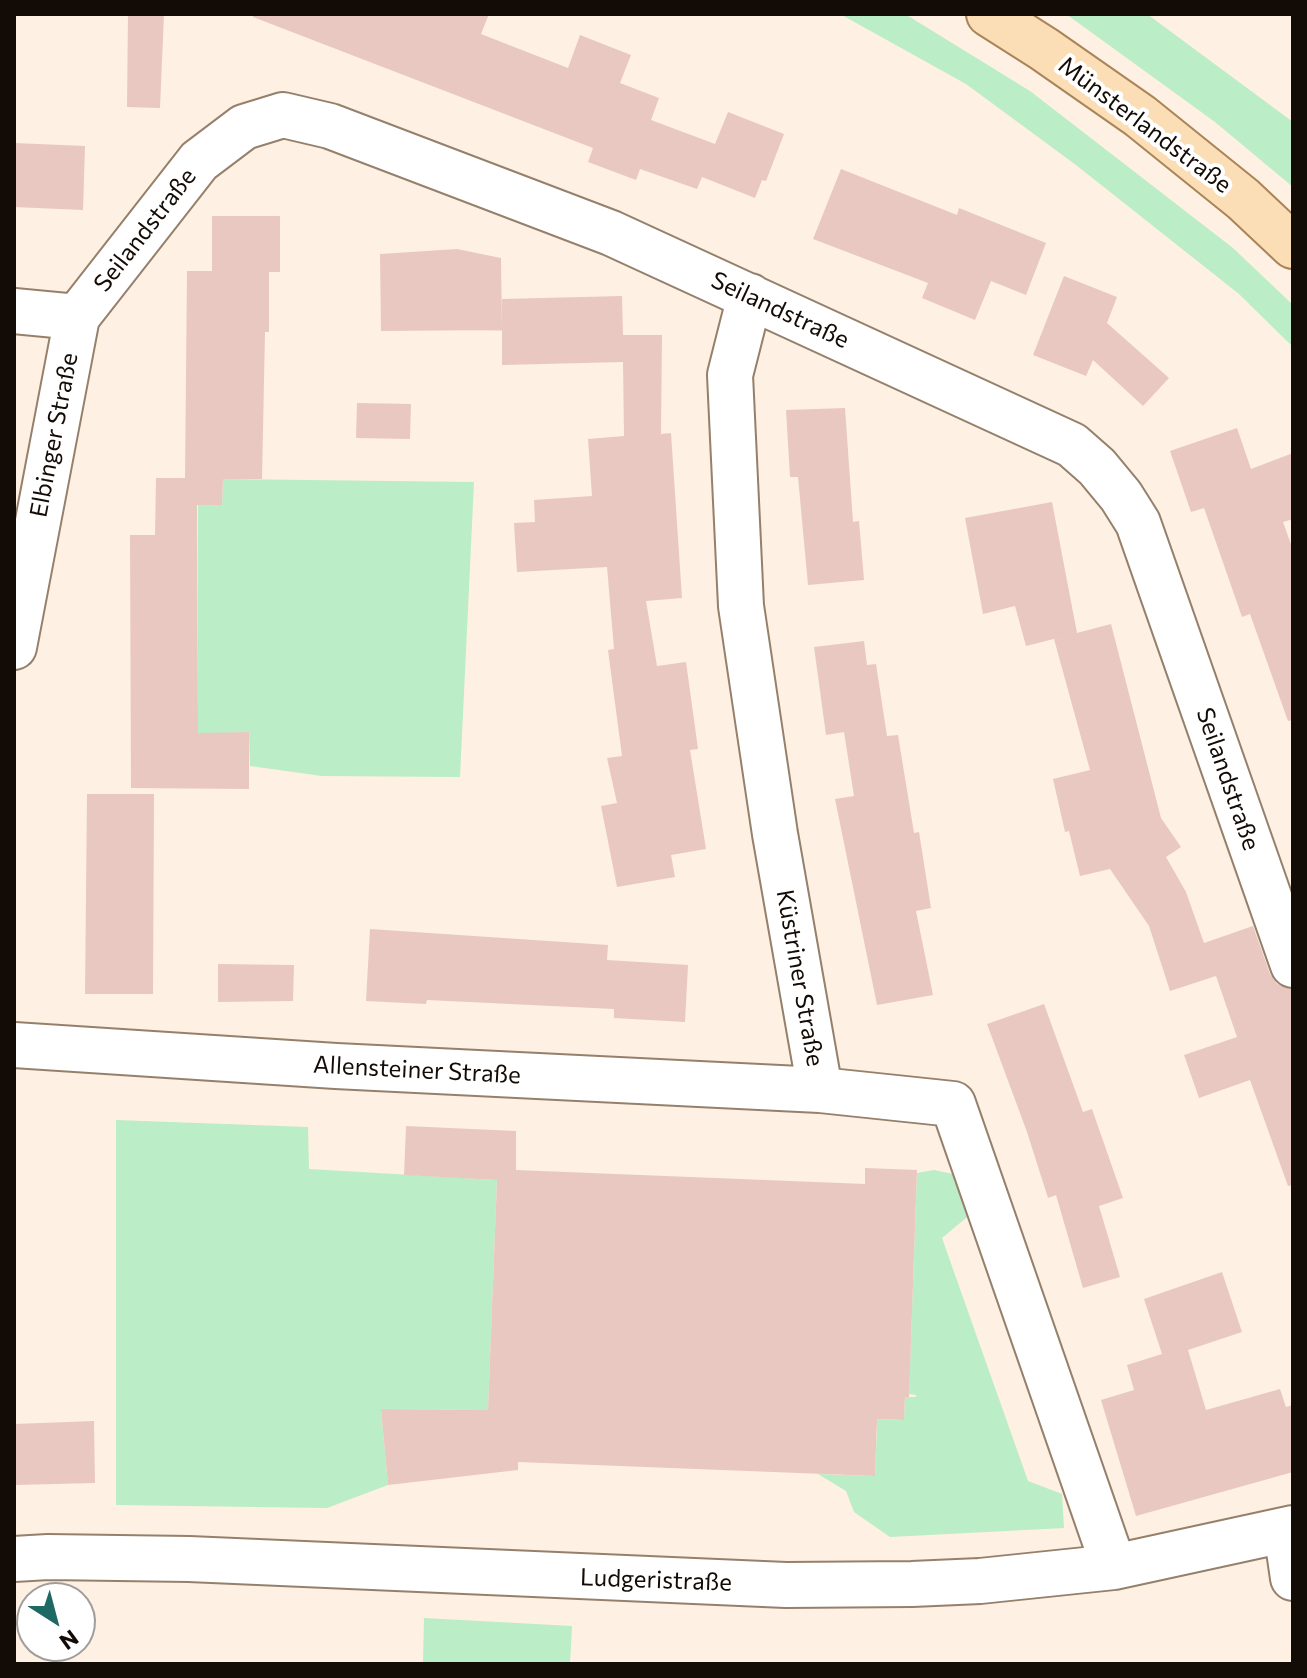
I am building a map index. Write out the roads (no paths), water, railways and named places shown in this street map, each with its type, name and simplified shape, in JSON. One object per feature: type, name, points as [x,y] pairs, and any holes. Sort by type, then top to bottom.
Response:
[{"type":"main road","name":"Münsterlandstraße","points":[[989,14],[1140,116],[1243,199],[1293,246]]},
{"type":"street","name":"Seilandstraße","points":[[77,317],[199,161],[244,127],[283,115],[330,126],[611,233],[1072,445],[1097,467],[1138,523],[1293,965]]},
{"type":"street","name":"Küstriner Straße","points":[[750,296],[730,375],[741,606],[775,834],[820,1090],[953,1104],[1114,1567]]},
{"type":"street","points":[[14,311],[77,317]]},
{"type":"street","name":"Elbinger Straße","points":[[14,647],[77,317]]},
{"type":"street","name":"Allensteiner Straße","points":[[14,1045],[336,1066],[820,1090]]},
{"type":"street","points":[[1289,1529],[1293,1578]]},
{"type":"street","name":"Ludgeristraße","points":[[14,1559],[189,1559],[786,1585],[980,1581],[1114,1567],[1289,1529]]}]
